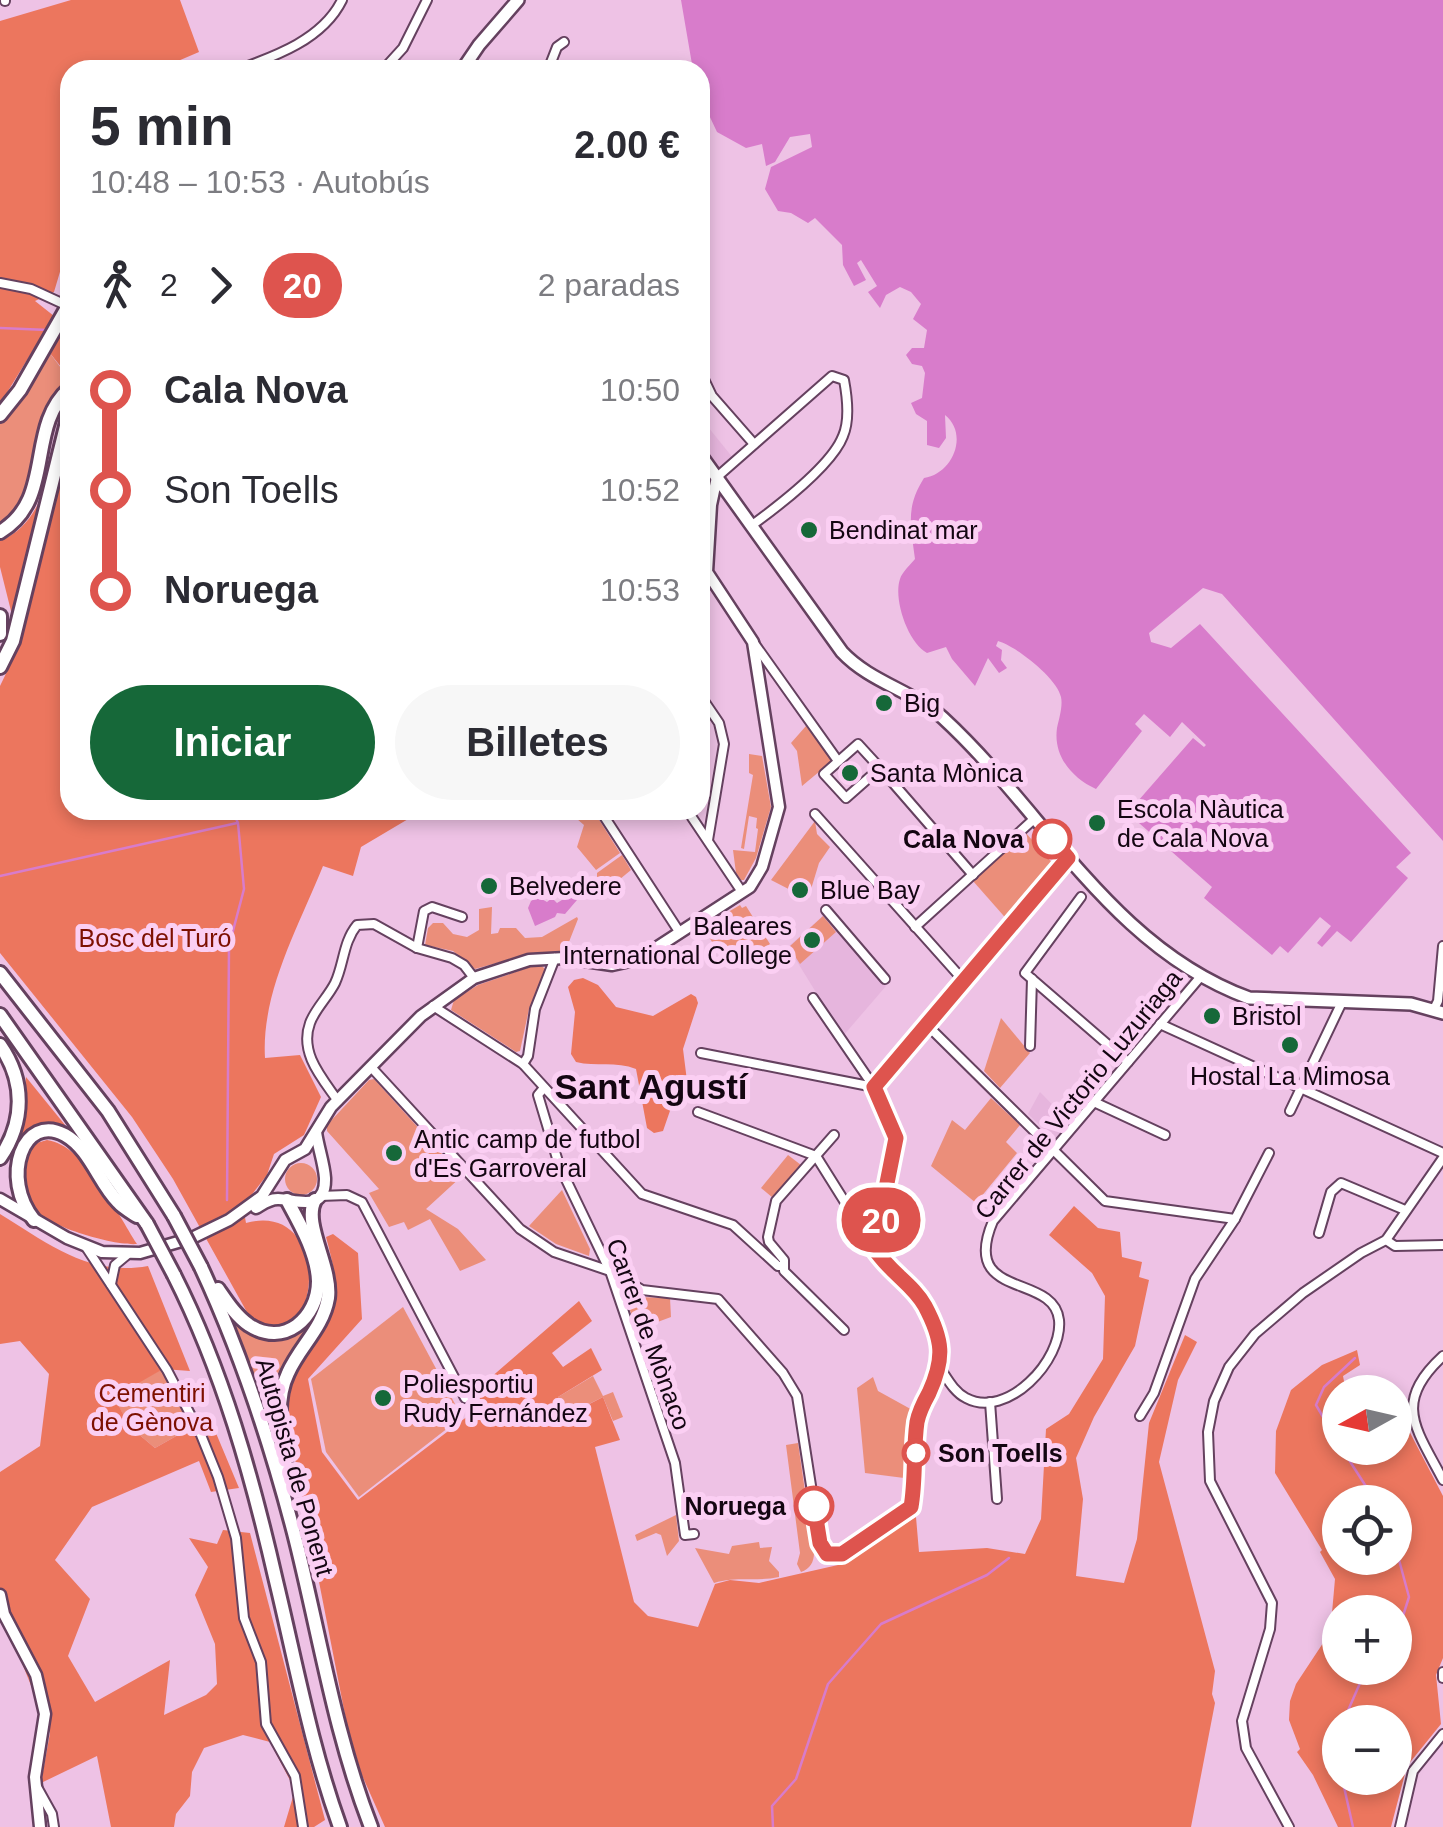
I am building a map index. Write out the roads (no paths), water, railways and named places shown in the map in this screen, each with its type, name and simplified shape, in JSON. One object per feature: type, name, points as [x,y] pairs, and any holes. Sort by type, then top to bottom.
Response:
[{"type":"highway","points":[[0,415],[20,390],[60,322]]},
{"type":"highway","points":[[0,532],[30,502],[48,421],[60,397]]},
{"type":"highway","points":[[0,667],[13,641],[60,451]]},
{"type":"highway","points":[[0,616],[0,634]]},
{"type":"highway","points":[[0,973],[108,1112],[174,1216],[201,1267],[228,1303],[253,1327],[278,1333],[301,1324],[315,1304],[318,1276],[287,1200]]},
{"type":"highway","points":[[0,1015],[147,1224]]},
{"type":"highway","points":[[0,1030],[35,1067]]},
{"type":"highway","points":[[0,1045],[13,1064],[20,1097],[0,1176]]},
{"type":"highway","points":[[4,1156],[36,1135],[51,1132],[65,1136],[100,1174],[118,1202],[147,1224]]},
{"type":"highway","points":[[4,1156],[11,1186],[34,1220]]},
{"type":"highway","points":[[294,1536],[280,1401],[287,1374],[315,1331],[327,1301],[326,1262],[310,1212],[317,1198]]},
{"type":"highway","name":"Autopista de Ponent","points":[[147,1224],[207,1346],[233,1421],[340,1827]]},
{"type":"highway","name":"Autopista de Ponent","points":[[201,1267],[252,1388],[294,1536],[349,1763],[371,1827]]},
{"type":"main road","points":[[468,60],[518,0]]},
{"type":"main road","points":[[710,468],[846,658],[941,716],[1146,941],[1249,998],[1411,1004],[1439,1011]]},
{"type":"street","points":[[262,60],[296,46],[318,29],[342,0]]},
{"type":"street","points":[[392,60],[428,0]]},
{"type":"street","points":[[552,60],[564,42]]},
{"type":"street","points":[[0,284],[31,289],[60,302]]},
{"type":"street","points":[[710,522],[717,477],[832,376],[844,380],[846,424],[840,442],[808,477],[752,526]]},
{"type":"street","points":[[710,392],[754,444]]},
{"type":"street","points":[[710,577],[838,761]]},
{"type":"street","points":[[241,1213],[265,1193],[284,1160],[304,1150],[338,1101],[433,1006],[474,978],[528,960],[555,958],[626,964],[750,887],[762,867],[778,806],[753,642]]},
{"type":"street","points":[[708,840],[724,744],[719,724],[710,710]]},
{"type":"street","points":[[880,768],[846,798],[824,774],[858,744],[880,768],[974,875]]},
{"type":"street","points":[[814,814],[964,981]]},
{"type":"street","points":[[916,926],[1034,819]]},
{"type":"street","points":[[607,820],[680,933]]},
{"type":"street","points":[[695,820],[742,892]]},
{"type":"street","points":[[874,1087],[1068,858]]},
{"type":"street","points":[[1081,897],[1025,973],[1128,1062]]},
{"type":"street","points":[[416,948],[424,911],[432,908],[462,917]]},
{"type":"street","points":[[826,910],[885,979]]},
{"type":"street","points":[[338,1101],[312,1063],[308,1034],[310,1023],[336,981],[350,934],[357,926],[370,923],[416,948],[452,958],[474,978]]},
{"type":"street","points":[[1439,1011],[1443,946]]},
{"type":"street","points":[[523,1064],[528,1056],[535,1009],[555,958]]},
{"type":"street","name":"Carrer de Victorio Luzuriaga","points":[[990,1402],[1004,1398],[1036,1376],[1057,1340],[1059,1317],[1052,1302],[1041,1292],[1008,1284],[993,1270],[985,1241],[993,1221],[1202,975]]},
{"type":"street","points":[[1030,1046],[1032,979]]},
{"type":"street","points":[[814,998],[874,1087],[896,1138],[874,1248]]},
{"type":"street","points":[[1290,1112],[1349,1002]]},
{"type":"street","points":[[433,1006],[523,1064],[642,1194],[734,1225],[778,1266],[784,1266]]},
{"type":"street","points":[[1160,1024],[1443,1156],[1386,1240],[1320,1281],[1255,1334],[1229,1367],[1214,1402],[1207,1461],[1210,1481],[1272,1603],[1270,1629],[1242,1721],[1243,1734],[1246,1748],[1289,1827]]},
{"type":"street","points":[[927,1026],[1105,1201],[1235,1220]]},
{"type":"street","points":[[700,1053],[874,1087]]},
{"type":"street","points":[[371,1068],[520,1229],[573,1261],[610,1271],[642,1290],[718,1299],[783,1373],[797,1396],[820,1543],[827,1554],[842,1554],[911,1507],[918,1418],[940,1368],[941,1348],[934,1324],[922,1300],[885,1266],[816,1156],[698,1112]]},
{"type":"street","name":"Carrer de Mònaco","points":[[544,1088],[538,1095],[559,1165],[610,1271],[675,1463],[685,1535],[694,1534]]},
{"type":"street","points":[[1094,1102],[1165,1135]]},
{"type":"street","points":[[316,1132],[324,1172],[317,1198]]},
{"type":"street","points":[[834,1135],[776,1201],[769,1242],[784,1260],[784,1271],[844,1330]]},
{"type":"street","points":[[1140,1416],[1154,1392],[1195,1279],[1235,1220],[1269,1154]]},
{"type":"street","points":[[296,1155],[308,1156],[332,1186],[362,1202],[465,1398]]},
{"type":"street","points":[[276,1174],[278,1189],[287,1200]]},
{"type":"street","points":[[1319,1232],[1331,1192],[1341,1183],[1405,1210]]},
{"type":"street","points":[[112,1288],[112,1270],[129,1254],[192,1238],[268,1200],[299,1204],[332,1193],[347,1195]]},
{"type":"street","points":[[0,1198],[86,1247],[109,1254],[129,1254]]},
{"type":"street","points":[[1386,1240],[1395,1246],[1443,1246]]},
{"type":"street","points":[[86,1247],[167,1370],[218,1477],[236,1538],[244,1618],[261,1662],[266,1724],[295,1776],[302,1827]]},
{"type":"street","points":[[1442,1477],[1418,1434],[1411,1410],[1419,1381],[1443,1356]]},
{"type":"street","points":[[940,1368],[966,1398],[990,1402],[997,1499]]},
{"type":"street","points":[[0,1596],[4,1614],[36,1675],[46,1714],[35,1783],[40,1827]]},
{"type":"street","points":[[1400,1827],[1413,1771],[1443,1734]]},
{"type":"street","points":[[35,1783],[52,1814],[54,1827]]},
{"type":"waterway","points":[[0,328],[48,330]]},
{"type":"waterway","points":[[227,1200],[229,946],[244,889],[237,820]]},
{"type":"waterway","points":[[0,876],[237,823]]},
{"type":"waterway","points":[[1337,1375],[1355,1358]]},
{"type":"waterway","points":[[1322,1392],[1316,1405],[1322,1415]]},
{"type":"waterway","points":[[1352,1465],[1365,1485]]},
{"type":"waterway","points":[[773,1827],[772,1806],[796,1779],[828,1684],[881,1624],[987,1575],[1009,1558]]},
{"type":"waterway","points":[[1403,1575],[1408,1595]]},
{"type":"waterway","points":[[1350,1705],[1359,1685]]},
{"type":"waterway","points":[[1346,1795],[1353,1827]]},
{"type":"place","name":"Bendinat mar","points":[[809,530]]},
{"type":"place","name":"Big","points":[[884,703]]},
{"type":"place","name":"Santa Mònica","points":[[850,773]]},
{"type":"place","name":"Escola Nàutica de Cala Nova","points":[[1097,823]]},
{"type":"place","name":"Cala Nova","points":[[1052,839]]},
{"type":"place","name":"Belvedere","points":[[489,886]]},
{"type":"place","name":"Blue Bay","points":[[800,890]]},
{"type":"place","name":"Baleares International College","points":[[812,940]]},
{"type":"place","name":"Bristol","points":[[1212,1016]]},
{"type":"place","name":"Hostal La Mimosa","points":[[1290,1045]]},
{"type":"place","name":"Antic camp de futbol d'Es Garroveral","points":[[394,1153]]},
{"type":"place","name":"Poliesportiu Rudy Fernández","points":[[383,1398]]},
{"type":"place","name":"Son Toells","points":[[916,1453]]},
{"type":"place","name":"Noruega","points":[[814,1506]]},
{"type":"district","name":"Sant Agustí","points":[[651,1087]]},
{"type":"park label","name":"Bosc del Turó","points":[[155,938]]},
{"type":"park label","name":"Cementiri de Gènova","points":[[152,1408]]}]
